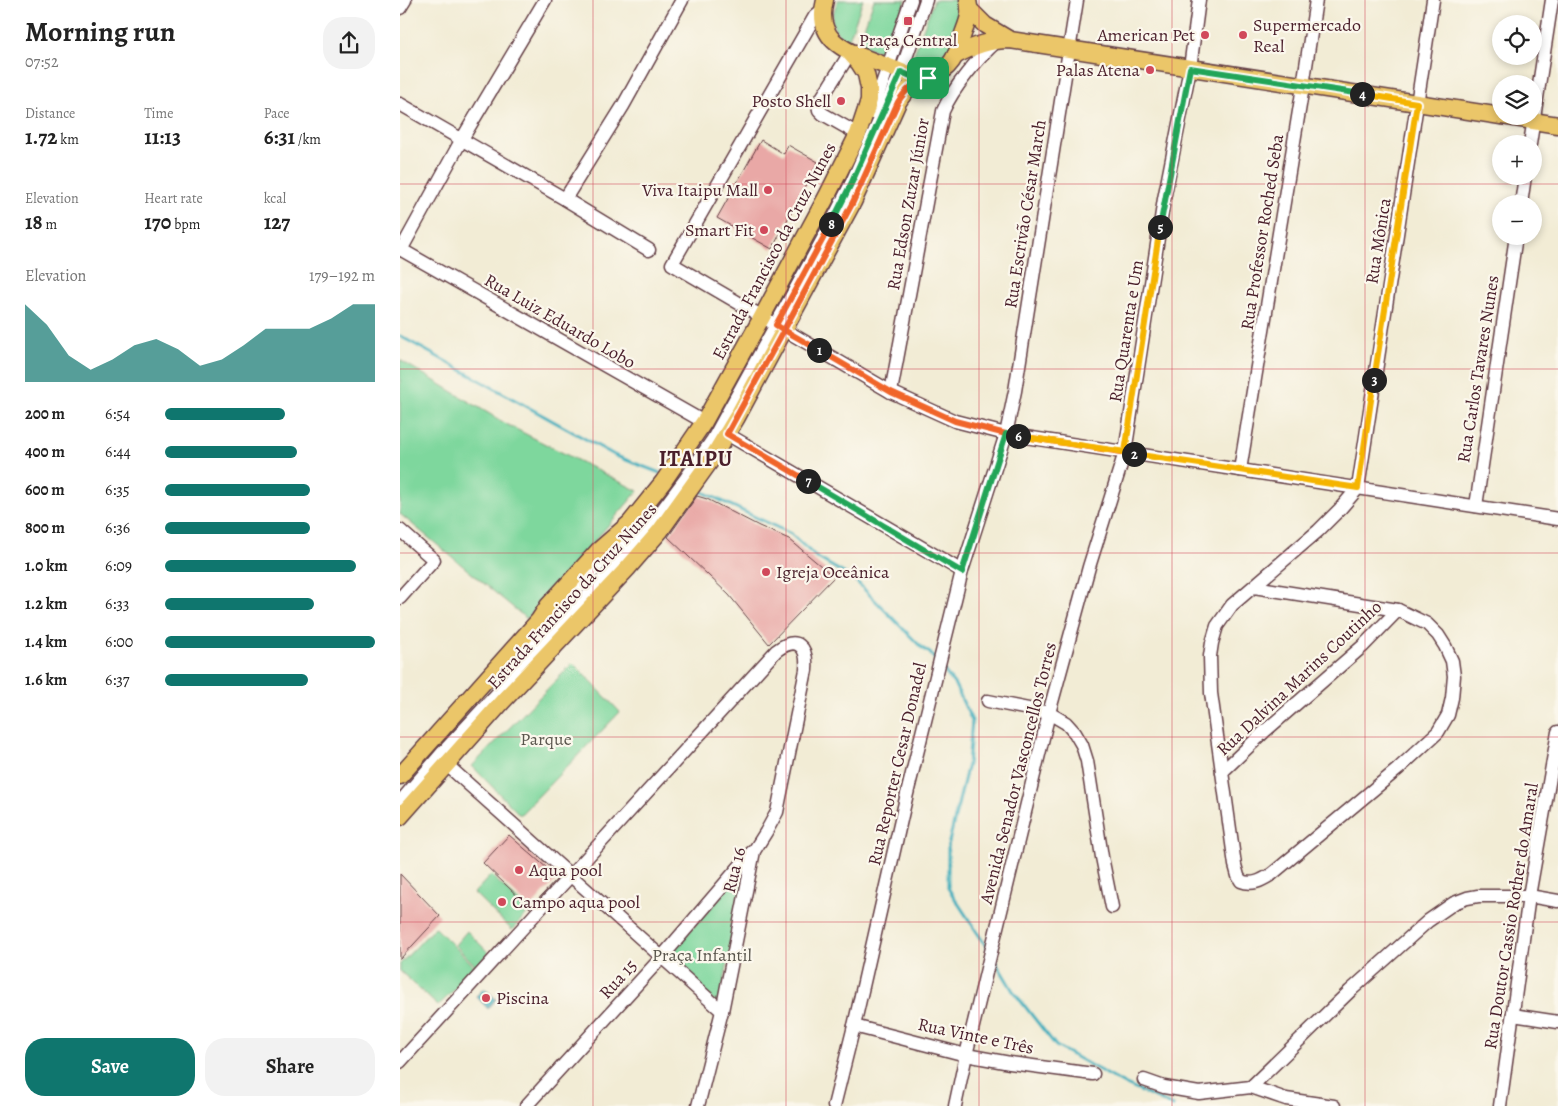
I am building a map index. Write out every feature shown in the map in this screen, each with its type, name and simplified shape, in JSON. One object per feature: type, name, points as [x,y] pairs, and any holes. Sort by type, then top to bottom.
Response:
[{"type":"main road","points":[[823,5],[823,19],[827,33],[840,47],[850,53],[913,77],[928,78]]},
{"type":"main road","points":[[969,6],[985,25],[1004,40]]},
{"type":"main road","points":[[955,56],[969,6]]},
{"type":"main road","points":[[955,56],[981,44],[1004,40],[1492,114]]},
{"type":"main road","name":"Estrada Francisco da Cruz Nunes","points":[[400,817],[503,701],[627,570],[660,530],[711,460],[727,434],[827,196],[858,134],[866,110],[869,100],[869,88],[866,74],[860,63],[850,53]]},
{"type":"main road","name":"Estrada Francisco da Cruz Nunes","points":[[400,776],[533,628],[548,606],[599,550],[630,523],[663,482],[773,323],[853,202],[904,92],[913,85],[940,72],[949,65],[955,56]]},
{"type":"main road","points":[[1542,122],[1558,125]]},
{"type":"street","points":[[400,8],[404,0]]},
{"type":"street","points":[[401,249],[462,139],[545,0]]},
{"type":"street","points":[[566,199],[624,106],[682,0]]},
{"type":"street","points":[[894,69],[911,0]]},
{"type":"street","points":[[400,802],[462,731],[641,538],[713,439],[832,207],[872,113],[926,0]]},
{"type":"street","name":"Rua Escrivão César March","points":[[1006,434],[1016,391],[1077,0]]},
{"type":"street","name":"Rua Quarenta e Um","points":[[1125,452],[1164,199],[1190,68],[1199,0]]},
{"type":"street","name":"Rua Professor Roched Seba","points":[[1240,470],[1316,0]]},
{"type":"street","name":"Rua Mônica","points":[[1358,488],[1433,0]]},
{"type":"street","points":[[1540,75],[1552,0]]},
{"type":"street","points":[[823,5],[672,264],[891,392],[955,421],[1006,434],[1558,519]]},
{"type":"street","name":"Rua Edson Zuzar Júnior","points":[[891,392],[943,111],[947,102],[985,51],[1004,40]]},
{"type":"street","points":[[850,53],[818,104],[822,114],[858,134]]},
{"type":"street","points":[[400,104],[566,199],[649,250]]},
{"type":"street","name":"Rua Carlos Tavares Nunes","points":[[1476,506],[1515,245]]},
{"type":"street","name":"Rua Luiz Eduardo Lobo","points":[[401,249],[704,422]]},
{"type":"street","points":[[400,792],[542,633],[560,606],[605,558],[635,531],[650,513],[685,468],[773,323]]},
{"type":"street","points":[[727,434],[962,572]]},
{"type":"street","name":"Rua Reporter Cesar Donadel","points":[[834,1106],[962,572],[1006,434]]},
{"type":"street","name":"Avenida Senador Vasconcellos Torres","points":[[955,1106],[1049,712],[1089,567],[1125,452]]},
{"type":"street","name":"Rua Dalvina Marins Coutinho","points":[[1254,587],[1398,610],[1427,624],[1438,635],[1446,646],[1452,661],[1454,676],[1448,715],[1438,732],[1398,770],[1272,874],[1252,884],[1241,881],[1235,865],[1211,693],[1210,656],[1212,643],[1218,626],[1232,605],[1332,517],[1358,488]]},
{"type":"street","points":[[400,530],[434,560],[400,598]]},
{"type":"street","name":"Rua Dalvina Marins Coutinho","points":[[1222,772],[1363,646],[1398,610]]},
{"type":"street","name":"Rua 16","points":[[570,876],[776,651],[787,644],[801,647],[806,654],[806,670],[776,812],[754,850],[722,1011],[698,1106]]},
{"type":"street","points":[[988,701],[1049,712],[1066,723],[1075,733],[1082,745],[1087,761],[1112,907]]},
{"type":"street","name":"Rua Doutor Cassio Rother do Amaral","points":[[1500,1106],[1529,896],[1558,732]]},
{"type":"street","points":[[447,765],[722,1011]]},
{"type":"street","name":"Rua 15","points":[[526,1106],[661,958],[754,850]]},
{"type":"street","points":[[400,1062],[570,876]]},
{"type":"street","points":[[1251,1087],[1350,991],[1442,910],[1454,903],[1478,896],[1529,896],[1558,901]]},
{"type":"street","points":[[1513,1015],[1558,1022]]},
{"type":"street","name":"Rua Vinte e Três","points":[[854,1026],[966,1055],[1093,1074]]},
{"type":"street","points":[[1144,1080],[1164,1087],[1199,1093],[1251,1087],[1286,1099],[1334,1106]]},
{"type":"green space","points":[[838,0],[863,0],[848,42],[837,33],[833,24]]},
{"type":"green space","points":[[874,0],[906,0],[887,55],[858,44]]},
{"type":"green space","points":[[934,0],[960,0],[962,6],[961,13],[954,39],[941,63],[934,67],[921,69],[910,64]]},
{"type":"green space","points":[[400,360],[508,425],[638,491],[527,619],[400,514]]},
{"type":"green space","name":"Parque","points":[[573,663],[620,712],[520,815],[472,766]]},
{"type":"green space","name":"Praça Infantil","points":[[748,866],[719,1005],[666,958]]},
{"type":"green space","name":"Campo aqua pool","points":[[491,875],[529,911],[512,930],[474,893]]},
{"type":"green space","points":[[435,927],[476,968],[438,1006],[400,971],[400,964]]},
{"type":"green space","points":[[467,931],[489,953],[477,967],[455,945]]},
{"type":"water","name":"Piscina","points":[[484,988],[496,999],[488,1009],[476,996]]},
{"type":"building","name":"Viva Itaipu Mall","points":[[761,140],[784,154],[788,145],[818,162],[772,249],[717,218]]},
{"type":"building","name":"Igreja Oceânica","points":[[697,496],[707,499],[789,539],[834,577],[769,644],[729,595],[668,537]]},
{"type":"building","name":"Aqua pool","points":[[509,835],[556,876],[557,879],[530,908],[483,863]]},
{"type":"building","points":[[400,874],[440,916],[400,959]]},
{"type":"waterway","points":[[400,336],[616,456],[660,473]]},
{"type":"waterway","points":[[701,491],[791,534],[816,557],[854,579],[936,661]]},
{"type":"waterway","points":[[942,668],[955,685],[972,721],[968,764],[948,846],[948,888],[988,949]]},
{"type":"waterway","points":[[994,959],[1013,991],[1056,1046],[1126,1085],[1173,1106]]},
{"type":"place","name":"Praça Central","points":[[908,21]]},
{"type":"place","name":"American Pet","points":[[1205,35]]},
{"type":"place","name":"Supermercado Real","points":[[1243,35]]},
{"type":"place","name":"Palas Atena","points":[[1150,70]]},
{"type":"place","name":"Posto Shell","points":[[841,101]]},
{"type":"place","name":"Viva Itaipu Mall","points":[[768,190]]},
{"type":"place","name":"Smart Fit","points":[[764,230]]},
{"type":"place","name":"Igreja Oceânica","points":[[766,572]]},
{"type":"place","name":"Aqua pool","points":[[519,870]]},
{"type":"place","name":"Campo aqua pool","points":[[502,902]]},
{"type":"place","name":"Piscina","points":[[486,998]]},
{"type":"district","name":"ITAIPU","points":[[696,459]]},
{"type":"route","points":[[928,78],[913,77],[901,72],[852,182],[776,325],[784,330],[727,434],[962,572],[1006,434],[1125,452],[1164,199],[1190,68],[1417,103],[1358,488],[1006,434],[955,421],[891,392],[784,330],[853,202],[898,102],[904,92],[918,81],[928,78]]}]
